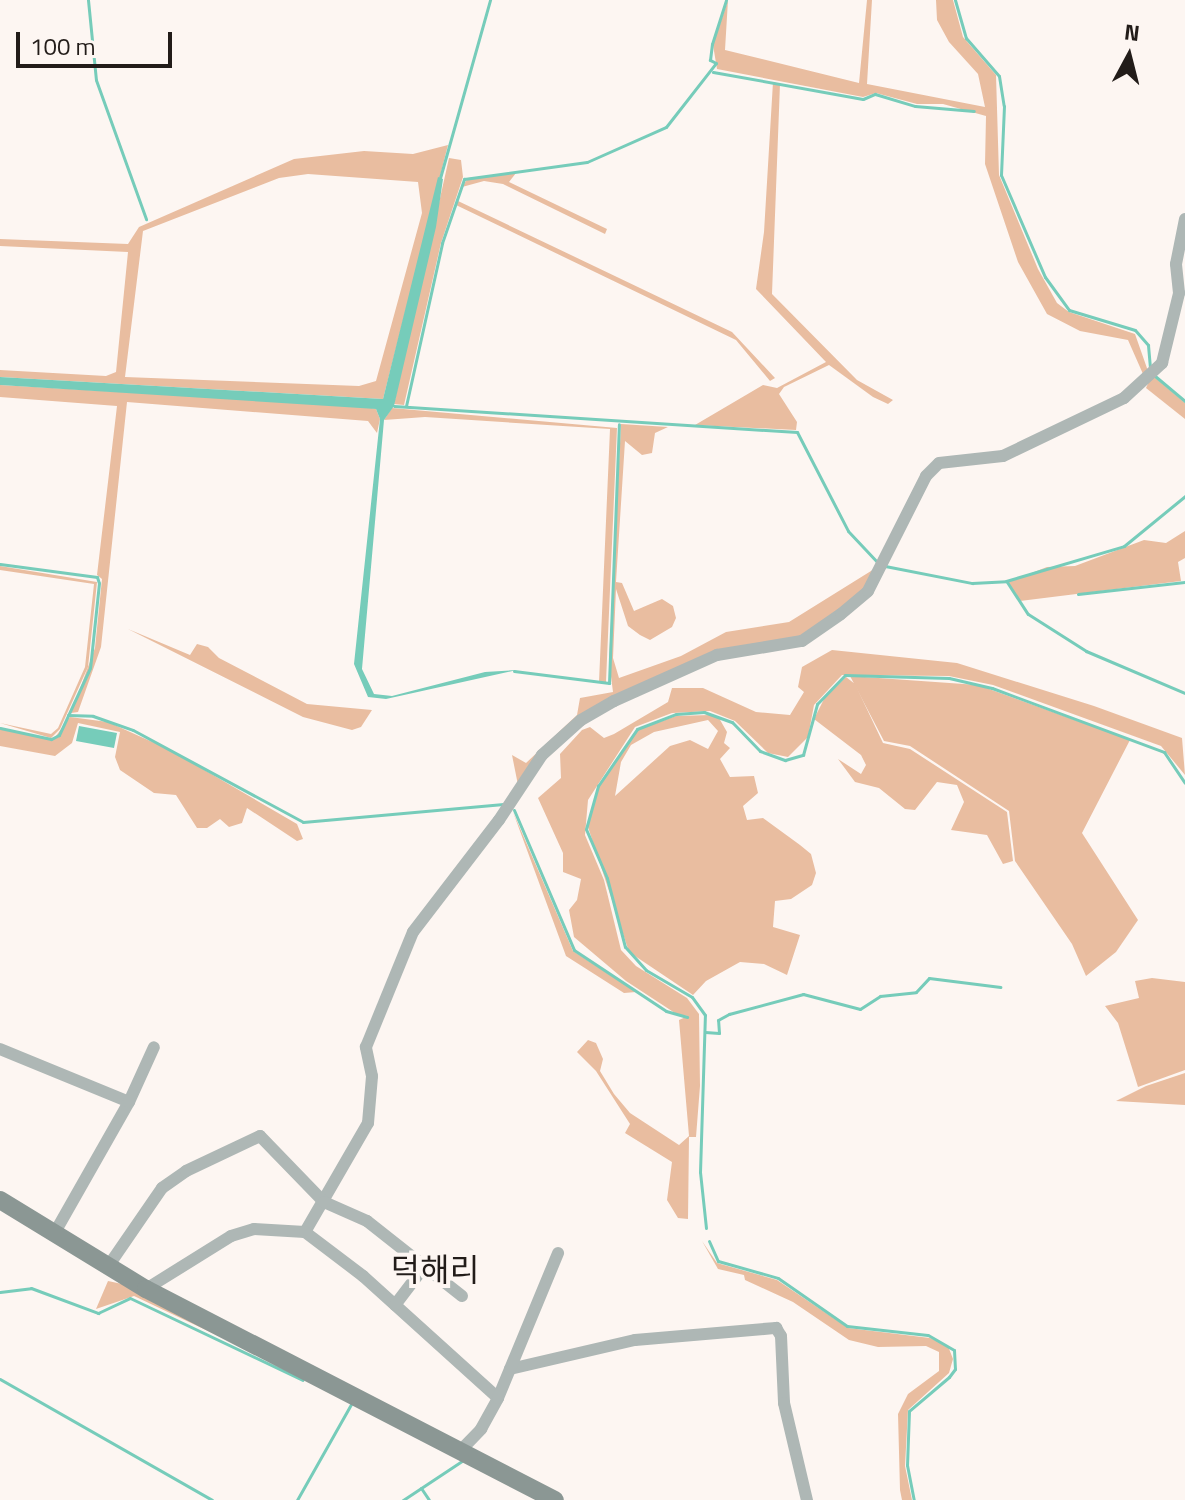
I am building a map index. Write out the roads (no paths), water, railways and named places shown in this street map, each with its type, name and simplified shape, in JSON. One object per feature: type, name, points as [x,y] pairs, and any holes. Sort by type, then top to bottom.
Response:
[{"type":"street","points":[[305,1232],[324,1202],[345,1156],[368,1123],[372,1076],[366,1047],[408,942],[542,755],[581,720],[614,701],[717,655],[802,641],[841,614],[868,591],[919,488],[939,463],[1003,456],[1124,398],[1162,363],[1179,293],[1176,264],[1185,219]]},
{"type":"street","points":[[54,1234],[129,1102],[154,1047]]},
{"type":"street","points":[[0,1049],[129,1102]]},
{"type":"street","points":[[107,1268],[162,1188],[251,1138],[267,1138],[324,1202],[367,1221],[462,1296]]},
{"type":"street","points":[[0,1200],[107,1268],[462,1449],[555,1500]]},
{"type":"street","points":[[146,1289],[231,1236],[254,1229],[305,1232],[395,1305],[498,1398]]},
{"type":"street","points":[[462,1449],[481,1429],[498,1398],[558,1253]]},
{"type":"street","points":[[395,1305],[424,1267]]},
{"type":"street","points":[[510,1369],[635,1340],[776,1328],[781,1336],[784,1403],[807,1500]]},
{"type":"waterway","points":[[88,0],[96,80],[146,219]]},
{"type":"waterway","points":[[440,178],[490,0]]},
{"type":"waterway","points":[[406,406],[442,243],[464,179],[587,162],[666,127],[716,63],[710,60],[712,44],[726,0]]},
{"type":"waterway","points":[[955,0],[966,38],[999,76],[1004,106],[1001,175],[1045,277],[1069,310],[1135,330],[1148,345],[1150,367]]},
{"type":"waterway","points":[[713,72],[863,99],[875,94],[915,106],[974,111]]},
{"type":"waterway","points":[[1155,376],[1185,401]]},
{"type":"waterway","points":[[394,406],[797,432],[848,531],[878,563]]},
{"type":"waterway","points":[[514,671],[609,683],[619,424]]},
{"type":"waterway","points":[[885,566],[972,583],[1006,581],[1124,546],[1185,496]]},
{"type":"waterway","points":[[0,564],[97,577],[99,583],[90,668],[59,735],[51,739],[0,728]]},
{"type":"waterway","points":[[1007,582],[1028,614],[1086,651],[1185,693]]},
{"type":"waterway","points":[[1078,594],[1185,582]]},
{"type":"waterway","points":[[706,1228],[700,1172],[705,1015],[692,997],[646,970],[625,947],[607,878],[586,829],[598,786],[637,729],[676,714],[704,712],[732,722],[760,751],[785,760],[803,755],[817,704],[845,675],[949,678],[992,688],[1164,752],[1185,783]]},
{"type":"waterway","points":[[68,715],[93,716],[133,730],[303,822],[506,804]]},
{"type":"waterway","points":[[514,810],[574,950],[666,1011],[687,1017]]},
{"type":"waterway","points":[[705,1032],[719,1033],[718,1020],[729,1014],[803,994],[860,1009],[880,996],[916,992],[929,978],[1000,987]]},
{"type":"waterway","points":[[709,1241],[718,1261],[778,1278],[847,1326],[928,1335],[954,1350],[955,1369],[909,1411],[907,1465],[914,1500]]},
{"type":"waterway","points":[[0,1292],[31,1288],[98,1313],[130,1298],[303,1380]]},
{"type":"waterway","points":[[0,1379],[212,1500]]},
{"type":"waterway","points":[[297,1500],[351,1404]]},
{"type":"waterway","points":[[403,1500],[462,1461]]},
{"type":"waterway","points":[[421,1488],[429,1500]]},
{"type":"district","name":"덕해리","points":[[435,1269]]}]
